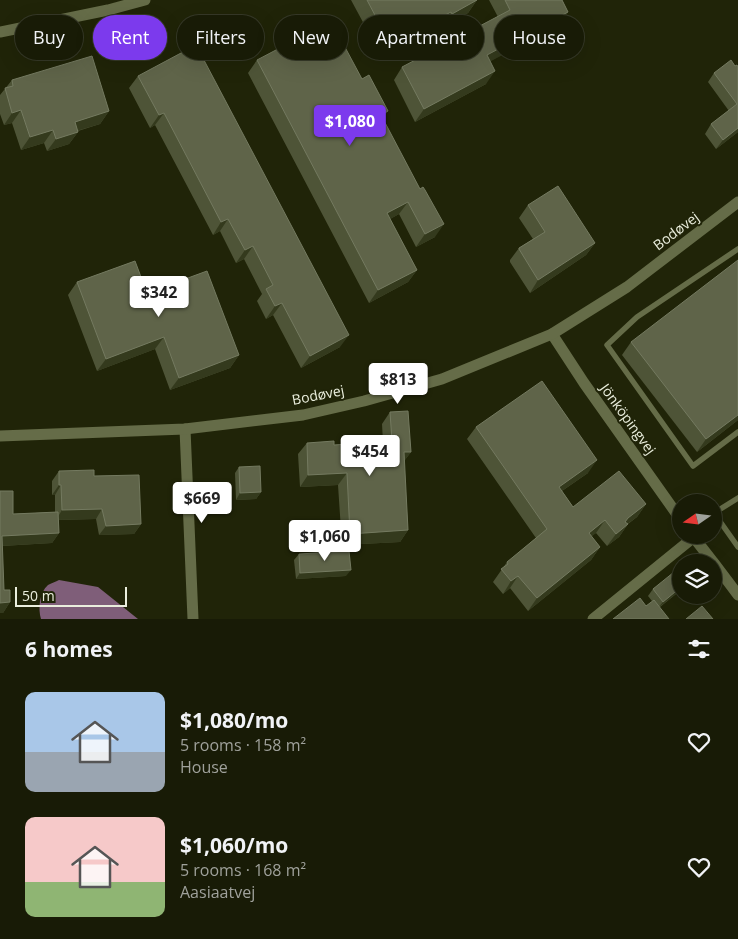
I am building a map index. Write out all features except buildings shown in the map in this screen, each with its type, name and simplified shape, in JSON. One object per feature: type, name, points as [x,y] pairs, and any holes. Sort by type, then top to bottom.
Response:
[{"type":"street","points":[[0,32],[108,10],[145,0]]},
{"type":"street","name":"Bodøvej","points":[[0,436],[185,429],[303,415],[364,401],[442,379],[552,334],[627,287],[738,202]]},
{"type":"street","name":"Jönköpingvej","points":[[552,334],[584,383],[672,507]]},
{"type":"street","points":[[185,429],[193,619]]},
{"type":"street","points":[[593,619],[683,544]]},
{"type":"street","points":[[722,575],[738,595]]},
{"type":"lane","points":[[738,249],[637,317],[607,345],[693,466],[738,432]]},
{"type":"lane","points":[[738,498],[714,513],[738,547]]},
{"type":"shaded area","points":[[59,580],[98,587],[138,619],[41,619],[40,606],[43,592],[48,585]]}]
